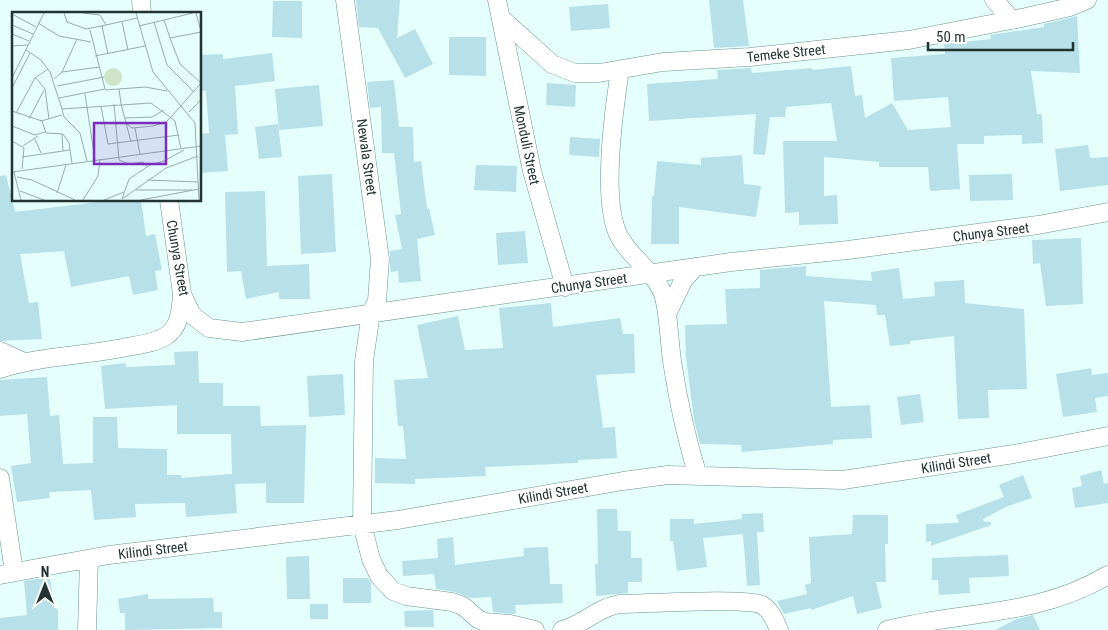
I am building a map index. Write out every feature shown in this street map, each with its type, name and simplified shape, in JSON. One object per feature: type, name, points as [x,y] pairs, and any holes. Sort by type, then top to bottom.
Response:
[{"type":"street","name":"Newala Street","points":[[345,0],[380,259],[377,301],[371,313],[364,361],[362,524],[371,558],[379,576],[393,591],[406,596],[452,602],[464,606],[478,619],[485,622],[510,624],[535,630]]},
{"type":"street","name":"Monduli Street","points":[[497,0],[532,171],[565,287]]},
{"type":"street","points":[[994,0],[1012,20]]},
{"type":"street","name":"Temeke Street","points":[[501,18],[552,64],[575,73],[620,70],[663,62],[750,57],[909,40],[1012,20],[1087,0]]},
{"type":"street","points":[[620,70],[614,104],[610,188],[613,219],[619,236],[660,287],[668,312],[676,386],[685,432],[698,476]]},
{"type":"street","name":"Chunya Street","points":[[169,201],[182,294],[192,315],[208,328],[242,332],[648,274],[1015,229],[1108,212]]},
{"type":"street","points":[[668,312],[683,281],[694,268]]},
{"type":"street","points":[[0,369],[24,362],[140,345],[167,335],[176,324],[181,311],[182,294]]},
{"type":"street","points":[[0,351],[24,362]]},
{"type":"street","name":"Kilindi Street","points":[[7,573],[89,559],[398,520],[623,481],[668,476],[843,480],[1004,456],[1108,436]]},
{"type":"street","points":[[0,478],[11,542],[7,573]]},
{"type":"street","points":[[87,630],[89,559]]},
{"type":"street","points":[[887,630],[917,623],[1008,611],[1048,602],[1085,588],[1108,575]]},
{"type":"street","points":[[562,630],[585,620],[605,607],[619,604],[740,601],[762,605],[772,615],[779,630]]},
{"type":"building","points":[[356,0],[400,0],[397,38],[415,29],[433,64],[405,78],[378,28],[359,27]]},
{"type":"building","points":[[709,0],[743,0],[749,46],[714,48]]},
{"type":"building","points":[[273,1],[302,1],[302,38],[272,37]]},
{"type":"building","points":[[608,4],[610,28],[571,31],[569,7]]},
{"type":"building","points":[[1077,16],[1080,73],[1031,71],[1037,114],[1042,114],[1043,143],[1022,144],[1022,135],[984,136],[984,144],[957,144],[960,189],[930,191],[928,167],[879,167],[879,162],[824,157],[824,196],[837,195],[838,224],[799,225],[799,212],[785,213],[783,141],[837,141],[831,103],[786,107],[785,117],[770,117],[765,155],[753,154],[756,114],[649,121],[647,84],[718,79],[717,70],[751,68],[752,73],[851,66],[855,96],[862,95],[865,118],[892,103],[908,130],[951,127],[948,97],[894,101],[891,58],[945,54],[944,44],[991,39],[990,35],[1044,27],[1044,24]]},
{"type":"building","points":[[449,37],[486,37],[486,76],[449,75]]},
{"type":"building","points":[[272,53],[275,81],[235,86],[238,134],[225,135],[228,171],[201,173],[201,134],[209,133],[206,91],[201,91],[201,55],[223,54],[223,59]]},
{"type":"building","points":[[394,80],[399,127],[413,127],[414,162],[421,161],[427,209],[429,208],[435,235],[417,239],[421,281],[399,283],[398,271],[391,272],[390,266],[390,251],[402,249],[395,215],[401,214],[394,153],[382,153],[381,107],[370,108],[367,82]]},
{"type":"building","points":[[547,83],[576,85],[575,107],[546,105]]},
{"type":"building","points":[[319,85],[323,126],[279,130],[275,89]]},
{"type":"building","points":[[278,124],[282,157],[259,159],[255,127]]},
{"type":"building","points":[[570,137],[600,139],[599,157],[569,155]]},
{"type":"building","points":[[1088,145],[1090,158],[1108,157],[1108,185],[1060,191],[1055,149]]},
{"type":"building","points":[[742,155],[744,184],[761,186],[756,217],[679,207],[679,244],[651,244],[652,196],[654,196],[657,161],[701,165],[701,158]]},
{"type":"building","points":[[476,165],[517,166],[516,192],[474,190]]},
{"type":"building","points":[[332,174],[336,252],[301,254],[298,176]]},
{"type":"building","points":[[1012,174],[1013,200],[970,201],[969,175]]},
{"type":"building","points":[[6,175],[15,212],[106,201],[141,201],[146,236],[155,234],[162,270],[155,271],[158,290],[133,295],[129,276],[71,287],[64,251],[20,254],[29,303],[38,302],[42,339],[0,341],[0,176]]},
{"type":"building","points":[[265,191],[267,266],[309,264],[310,299],[279,299],[279,292],[246,299],[241,271],[227,272],[225,192]]},
{"type":"building","points":[[525,231],[528,263],[498,265],[496,233]]},
{"type":"building","points":[[1081,238],[1083,304],[1046,306],[1040,263],[1033,264],[1032,240]]},
{"type":"building","points":[[806,266],[806,276],[872,281],[871,272],[899,268],[903,299],[935,296],[934,282],[964,280],[965,303],[1024,309],[1027,389],[988,390],[989,418],[958,419],[954,336],[910,341],[910,344],[890,346],[885,315],[877,315],[876,305],[824,301],[831,407],[870,405],[872,438],[833,440],[833,444],[742,452],[741,445],[700,444],[694,420],[686,357],[685,325],[727,324],[725,289],[760,288],[760,270]]},
{"type":"building","points":[[551,303],[553,327],[620,318],[623,334],[634,334],[635,373],[596,375],[603,428],[615,427],[617,458],[578,460],[578,463],[485,467],[486,476],[415,479],[415,484],[375,483],[375,458],[406,459],[403,426],[398,426],[394,380],[428,378],[417,325],[458,316],[465,350],[503,348],[499,308]]},
{"type":"building","points":[[198,351],[199,383],[223,383],[223,406],[260,406],[261,426],[306,425],[304,503],[266,503],[266,483],[235,484],[237,513],[186,517],[185,503],[135,504],[136,517],[94,520],[91,490],[49,492],[50,498],[17,502],[11,466],[31,463],[27,414],[0,416],[0,380],[47,377],[50,416],[59,415],[63,464],[93,463],[93,417],[117,417],[118,448],[167,449],[167,475],[181,475],[181,478],[232,474],[231,434],[177,434],[177,405],[105,409],[101,366],[126,363],[126,367],[175,365],[174,352]]},
{"type":"building","points":[[1091,368],[1092,375],[1108,373],[1108,396],[1095,398],[1097,412],[1063,417],[1056,374]]},
{"type":"building","points":[[343,374],[345,415],[309,417],[307,376]]},
{"type":"building","points":[[920,394],[924,422],[901,425],[897,397]]},
{"type":"building","points":[[1101,470],[1104,484],[1108,483],[1108,503],[1075,508],[1072,488],[1082,486],[1080,476]]},
{"type":"building","points":[[1023,475],[1032,498],[1008,506],[983,519],[984,522],[991,522],[991,525],[931,546],[931,541],[926,542],[926,524],[959,523],[956,515],[1004,497],[999,485]]},
{"type":"building","points":[[597,509],[617,509],[618,531],[631,531],[631,558],[642,558],[642,582],[628,582],[628,593],[596,596],[595,564],[598,564]]},
{"type":"building","points":[[763,513],[764,532],[757,532],[760,585],[747,586],[743,534],[703,538],[707,567],[677,571],[673,541],[670,541],[670,519],[694,519],[694,524],[742,519],[742,514]]},
{"type":"building","points":[[853,515],[888,515],[888,544],[885,544],[886,582],[876,582],[882,608],[857,614],[853,596],[811,610],[811,608],[784,614],[777,601],[807,594],[805,585],[811,583],[809,537],[852,534]]},
{"type":"building","points":[[453,537],[455,565],[524,556],[524,548],[548,547],[550,584],[562,584],[563,603],[515,605],[516,613],[513,614],[493,612],[491,597],[471,598],[455,592],[436,589],[434,574],[403,576],[402,561],[438,558],[437,539]]},
{"type":"building","points":[[1008,555],[1009,576],[969,578],[970,593],[939,595],[938,580],[932,580],[932,558]]},
{"type":"building","points":[[309,556],[310,599],[287,599],[286,557]]},
{"type":"building","points":[[50,577],[54,608],[58,608],[58,630],[0,630],[0,618],[27,615],[24,581]]},
{"type":"building","points":[[343,578],[368,578],[371,583],[371,603],[343,603]]},
{"type":"building","points":[[148,594],[148,599],[213,598],[214,612],[222,612],[222,628],[125,630],[125,613],[120,613],[118,599]]},
{"type":"building","points":[[310,604],[328,604],[328,619],[310,619]]},
{"type":"building","points":[[433,610],[434,627],[405,627],[404,611]]},
{"type":"building","points":[[1033,615],[1040,630],[995,630],[1017,619]]}]
